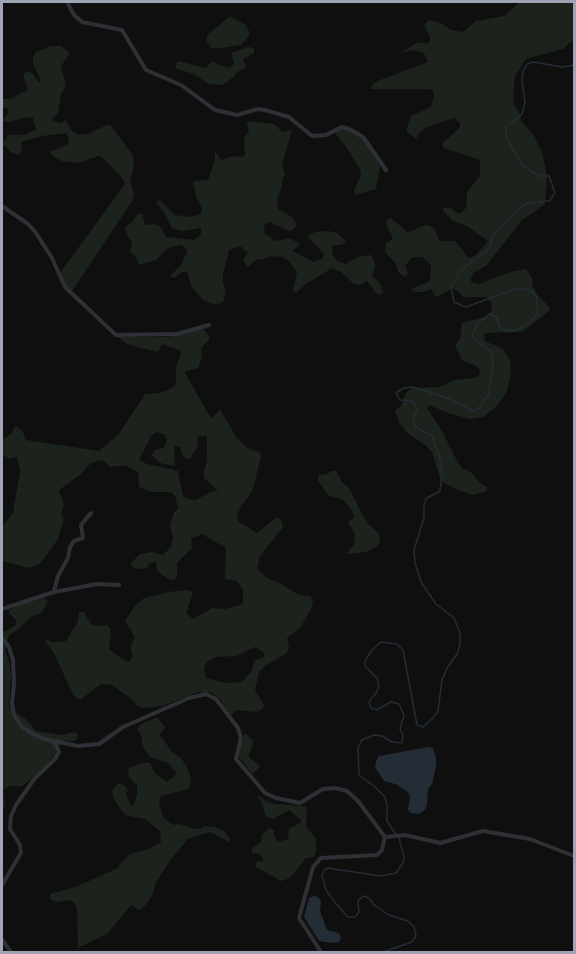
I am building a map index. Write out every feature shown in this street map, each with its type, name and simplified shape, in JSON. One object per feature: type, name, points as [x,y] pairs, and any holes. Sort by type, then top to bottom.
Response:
[{"type":"street","points":[[67,2],[74,15],[82,22],[122,30],[146,70],[181,85],[215,110],[237,115],[265,110],[289,117],[312,136],[326,135],[342,127],[350,129],[363,137],[386,170]]},
{"type":"street","points":[[2,206],[28,224],[36,233],[52,258],[65,287],[116,335],[177,334],[209,325]]},
{"type":"street","points":[[54,592],[58,576],[69,558],[70,547],[74,542],[83,538],[81,526],[91,513]]},
{"type":"street","points":[[2,609],[54,592],[100,584],[119,585]]},
{"type":"street","points":[[2,638],[9,647],[13,660],[14,715],[22,727],[33,734],[78,746],[99,744],[123,727],[189,698],[206,694],[216,699],[238,728],[241,738],[236,759],[265,793],[300,803],[323,789],[335,788],[347,791],[388,838]]},
{"type":"street","points":[[2,885],[21,853],[20,845],[10,830],[11,816],[35,778],[55,759],[59,752],[56,745],[49,740]]},
{"type":"street","points":[[321,952],[299,918],[313,867],[321,858],[377,855],[388,838],[400,835],[440,843],[474,832],[489,831],[530,839],[574,856]]},
{"type":"street","points":[[2,940],[11,952]]},
{"type":"shaded area","points":[[520,2],[574,2],[574,39],[563,49],[526,59],[515,76],[514,104],[521,121],[532,133],[542,152],[547,176],[545,201],[544,205],[522,220],[486,266],[475,272],[471,282],[479,284],[510,272],[526,269],[532,278],[536,293],[550,308],[522,332],[484,333],[485,341],[503,349],[510,360],[511,373],[506,393],[496,407],[483,417],[470,419],[429,405],[427,408],[462,468],[472,473],[480,483],[487,487],[486,491],[473,495],[441,481],[432,452],[407,433],[399,422],[395,410],[401,406],[406,393],[412,388],[439,387],[454,380],[476,378],[479,375],[478,367],[462,360],[455,345],[460,339],[462,323],[484,317],[492,311],[491,302],[486,297],[464,297],[453,288],[439,296],[435,296],[431,289],[414,292],[411,289],[430,281],[431,265],[422,257],[413,257],[405,266],[408,274],[405,277],[398,272],[396,264],[385,252],[386,243],[393,239],[386,224],[391,218],[409,232],[428,225],[435,229],[439,241],[455,241],[469,258],[476,255],[488,241],[465,225],[453,221],[443,208],[451,208],[461,213],[466,208],[467,192],[480,176],[480,162],[478,159],[444,148],[442,144],[460,127],[460,123],[454,118],[427,127],[416,139],[406,131],[411,116],[431,107],[433,91],[429,89],[370,89],[380,80],[428,62],[426,56],[421,52],[414,50],[401,53],[418,42],[426,44],[429,42],[430,37],[424,25],[429,20],[441,23],[451,30],[463,32],[476,21],[504,16]]},
{"type":"shaded area","points":[[230,16],[246,25],[249,36],[241,45],[211,48],[207,42],[207,35]]},
{"type":"shaded area","points":[[51,46],[61,46],[70,53],[61,66],[66,86],[61,94],[58,114],[52,118],[53,121],[60,123],[66,120],[71,130],[79,135],[88,134],[107,125],[111,126],[133,155],[134,167],[130,181],[134,193],[132,201],[72,291],[66,286],[60,273],[125,184],[102,157],[98,156],[78,163],[62,161],[52,156],[50,152],[68,144],[66,133],[21,142],[22,151],[19,155],[10,152],[6,146],[2,145],[7,135],[25,135],[36,129],[33,118],[29,117],[8,122],[2,121],[9,112],[7,108],[2,109],[2,99],[10,99],[28,90],[23,75],[27,71],[32,73],[39,83],[41,80],[33,64],[33,57],[36,52]]},
{"type":"shaded area","points":[[248,47],[254,48],[254,53],[243,59],[246,67],[222,85],[209,84],[194,74],[177,69],[175,66],[178,61],[205,68],[212,62],[229,68],[234,63],[231,53]]},
{"type":"shaded area","points":[[248,121],[274,124],[282,132],[292,129],[282,165],[285,174],[277,199],[278,209],[292,217],[297,225],[289,231],[270,222],[264,225],[265,234],[276,241],[289,238],[297,242],[300,244],[293,251],[313,262],[322,259],[324,254],[307,236],[315,232],[337,233],[347,242],[332,247],[333,256],[337,261],[346,264],[357,257],[371,255],[375,267],[372,276],[380,283],[383,292],[380,295],[367,281],[360,285],[354,284],[341,272],[332,268],[296,293],[293,291],[297,272],[289,261],[283,257],[270,256],[257,259],[248,267],[243,261],[248,253],[240,246],[229,250],[223,274],[226,293],[223,302],[216,305],[203,300],[192,287],[187,272],[182,272],[174,278],[170,276],[181,265],[186,254],[187,250],[181,245],[168,248],[156,260],[139,265],[130,251],[132,243],[125,227],[133,221],[136,215],[142,213],[145,225],[160,226],[166,237],[194,240],[201,234],[201,228],[182,231],[172,228],[156,203],[161,201],[175,215],[192,217],[201,214],[202,208],[197,199],[194,181],[209,178],[215,152],[221,160],[233,156],[243,157],[245,154],[244,139],[249,131]]},
{"type":"shaded area","points":[[342,128],[362,138],[380,166],[376,189],[355,195],[354,190],[361,171],[334,132]]},
{"type":"shaded area","points":[[199,329],[205,330],[210,339],[201,348],[202,356],[198,368],[185,373],[208,413],[212,418],[220,409],[236,437],[246,447],[260,453],[252,492],[241,506],[237,516],[238,521],[257,533],[276,518],[281,519],[283,527],[260,556],[257,569],[267,578],[297,594],[310,595],[313,601],[300,628],[287,638],[289,646],[287,653],[259,672],[255,690],[264,705],[263,709],[256,712],[238,710],[230,715],[221,700],[212,693],[198,692],[163,706],[143,708],[137,706],[134,701],[112,685],[101,684],[80,700],[73,695],[55,655],[44,639],[53,642],[66,641],[78,621],[79,612],[84,612],[91,624],[107,625],[110,628],[109,649],[129,662],[133,656],[130,648],[135,637],[125,621],[135,606],[144,598],[169,592],[187,590],[193,592],[186,613],[193,619],[212,608],[225,609],[243,604],[243,590],[237,581],[225,579],[226,548],[202,534],[191,539],[192,548],[177,563],[177,576],[174,580],[168,579],[157,571],[156,562],[149,563],[147,568],[141,569],[134,568],[130,564],[140,554],[152,552],[163,555],[171,547],[173,537],[170,526],[174,512],[178,509],[176,498],[171,492],[152,492],[139,487],[138,472],[125,465],[111,467],[102,460],[91,463],[81,474],[59,490],[64,505],[61,515],[64,518],[58,539],[40,564],[29,568],[2,561],[2,527],[13,513],[20,471],[17,457],[9,459],[2,454],[2,440],[12,433],[15,426],[22,430],[26,440],[99,451],[118,435],[145,394],[160,393],[176,384],[176,367],[182,351],[162,344],[158,352],[127,344],[118,337],[168,337]],"holes":[[[157,432],[164,434],[167,439],[166,444],[163,448],[155,450],[152,455],[160,463],[175,466],[174,445],[180,447],[185,458],[190,459],[197,447],[198,436],[207,436],[204,478],[218,491],[210,492],[196,500],[188,499],[183,496],[178,471],[139,460],[152,435]],[[255,647],[265,653],[263,658],[255,660],[251,672],[242,682],[226,683],[206,678],[204,669],[210,660],[217,657],[236,656]]]},
{"type":"shaded area","points":[[336,471],[342,482],[349,488],[367,523],[379,534],[380,541],[377,546],[367,552],[346,554],[354,545],[355,534],[348,522],[354,517],[352,510],[342,499],[329,496],[318,481],[320,475]]},
{"type":"shaded area","points":[[44,598],[48,602],[41,613],[31,617],[9,635],[5,650],[11,675],[9,707],[27,720],[36,731],[61,735],[75,732],[78,735],[77,739],[72,742],[65,740],[47,764],[23,786],[10,786],[3,790],[5,807],[2,809],[2,631],[16,625],[16,620],[9,610],[18,605]]},
{"type":"shaded area","points":[[157,717],[165,727],[160,735],[172,752],[181,758],[191,778],[189,789],[161,796],[159,804],[164,818],[174,825],[179,824],[195,829],[204,826],[215,827],[225,831],[230,839],[229,842],[210,832],[188,839],[171,859],[155,884],[152,896],[143,908],[139,910],[131,905],[108,933],[78,948],[77,907],[74,902],[68,900],[57,902],[50,899],[50,894],[78,886],[118,868],[130,854],[149,849],[161,842],[160,831],[145,819],[125,815],[113,798],[112,790],[119,783],[124,785],[128,790],[126,794],[129,802],[133,806],[137,786],[128,776],[129,768],[141,763],[150,763],[155,773],[167,782],[177,774],[168,763],[150,757],[143,747],[141,735],[137,729],[141,724]]},
{"type":"shaded area","points":[[245,733],[254,741],[250,758],[260,767],[252,774],[239,757]]},
{"type":"shaded area","points":[[433,748],[436,766],[432,784],[428,789],[427,805],[425,810],[419,814],[411,813],[408,810],[410,797],[408,792],[395,784],[384,781],[375,767],[376,761],[379,756]]},
{"type":"shaded area","points":[[258,795],[274,804],[305,806],[307,808],[306,826],[316,839],[316,853],[313,857],[306,858],[290,878],[281,881],[256,867],[255,862],[263,861],[263,858],[260,854],[251,853],[252,848],[261,842],[262,834],[270,828],[275,831],[273,834],[278,842],[288,839],[289,829],[301,820],[289,810],[273,819],[266,817]]},
{"type":"shaded area","points":[[314,896],[321,901],[320,911],[327,930],[339,933],[341,938],[339,942],[319,941],[304,917],[309,898]]},
{"type":"waterway","points":[[396,835],[387,821],[385,797],[359,775],[358,748],[362,740],[374,735],[402,743],[403,735],[400,729],[404,715],[399,704],[391,702],[377,710],[371,708],[369,703],[379,686],[377,678],[365,666],[365,661],[381,642],[397,644],[403,650],[417,725],[423,727],[438,711],[442,680],[460,645],[460,633],[454,618],[436,604],[421,582],[415,563],[414,550],[424,518],[424,504],[427,498],[440,491],[442,473],[439,456],[432,436],[416,427],[413,419],[417,410],[415,404],[412,401],[400,400],[396,393],[404,388],[413,387],[445,397],[473,411],[480,407],[489,393],[493,360],[491,351],[473,339],[472,335],[478,323],[490,314],[497,317],[499,326],[504,330],[513,331],[535,318],[538,309],[536,296],[529,290],[518,288],[466,307],[454,302],[451,287],[460,271],[486,251],[493,235],[522,206],[527,203],[549,201],[555,193],[549,176],[539,176],[522,165],[506,137],[506,127],[522,114],[525,103],[522,80],[527,64],[533,62],[562,67],[574,65]]},
{"type":"waterway","points":[[383,952],[412,942],[416,936],[414,927],[408,921],[389,915],[374,905],[369,898],[363,896],[358,901],[359,912],[355,917],[348,917],[326,890],[322,876],[327,868],[381,876],[396,873],[404,857],[399,838]]},
{"type":"waterway","points":[[426,952],[432,952]]}]
